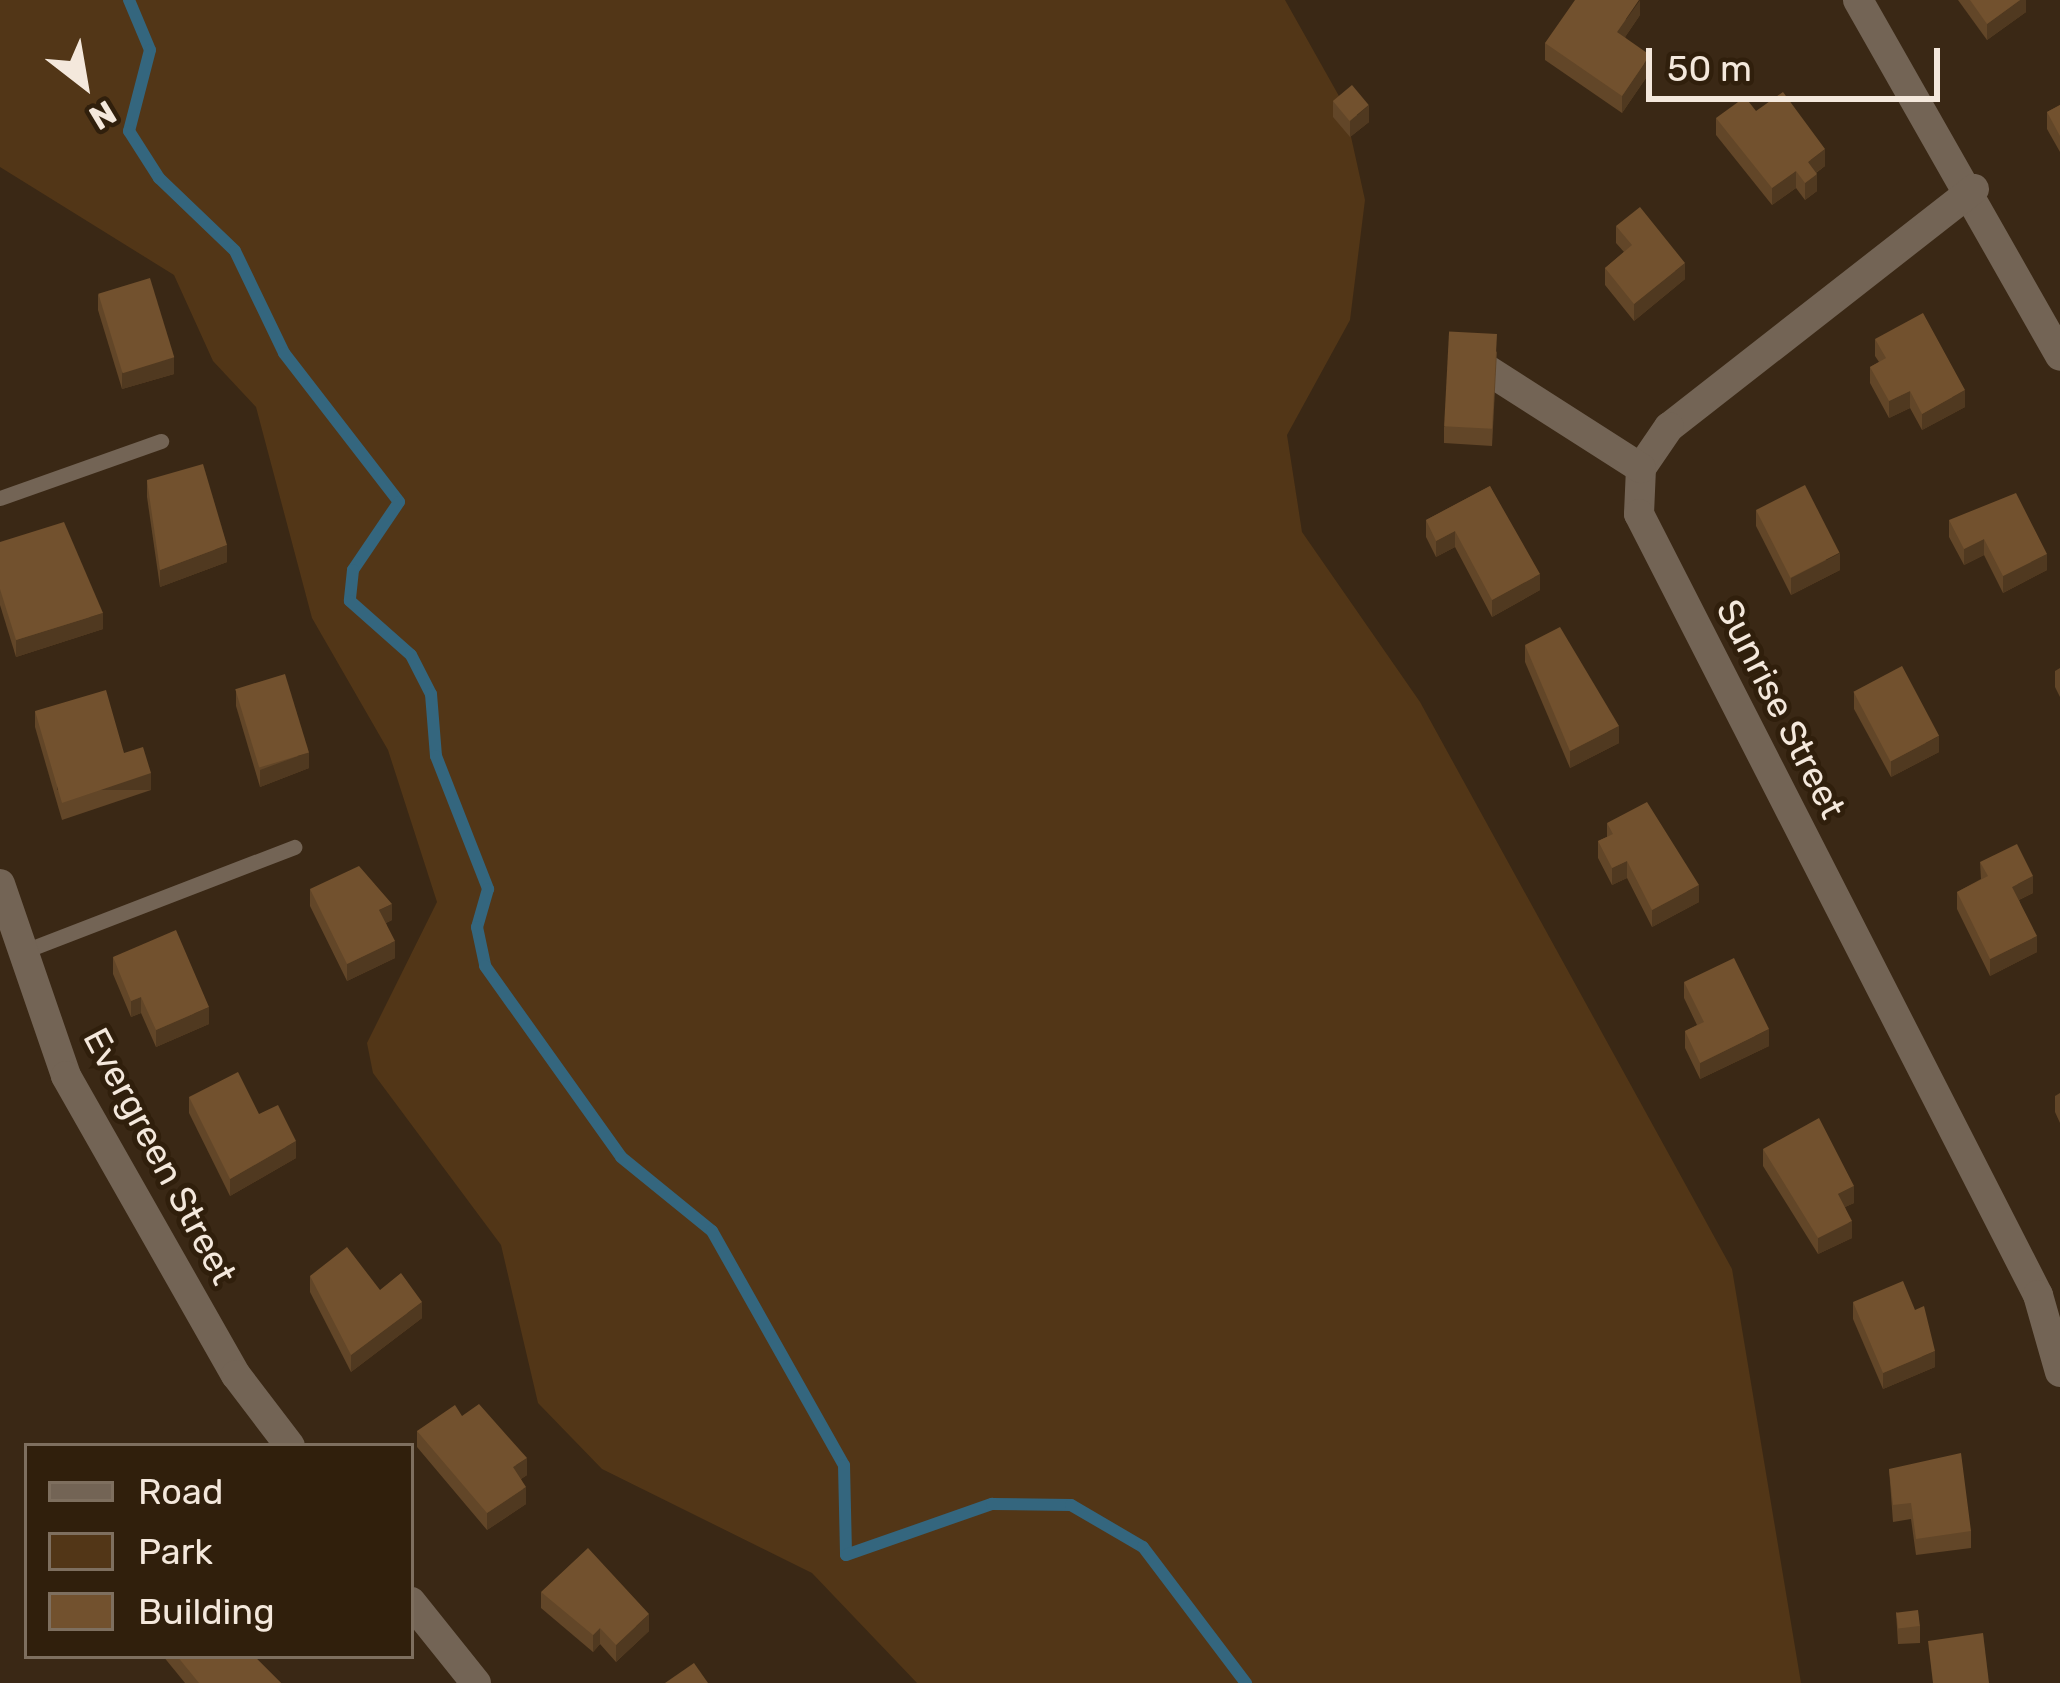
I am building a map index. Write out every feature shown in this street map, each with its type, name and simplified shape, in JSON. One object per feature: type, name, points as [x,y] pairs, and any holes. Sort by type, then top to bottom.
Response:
[{"type":"street","points":[[1858,0],[1974,189],[2060,356]]},
{"type":"street","points":[[1462,354],[1642,468],[1669,427],[1756,350],[1974,189]]},
{"type":"street","name":"Sunrise Street","points":[[1642,468],[1639,514],[2038,1295],[2060,1372]]},
{"type":"street","name":"Evergreen Street","points":[[0,884],[66,1076],[236,1375],[288,1443]]},
{"type":"street","points":[[414,1607],[476,1683]]},
{"type":"lane","points":[[0,498],[161,441]]},
{"type":"lane","points":[[22,952],[294,847]]},
{"type":"green space","points":[[0,0],[1285,0],[1344,105],[1365,200],[1350,320],[1287,435],[1302,532],[1420,702],[1732,1269],[1801,1683],[917,1683],[812,1573],[602,1469],[538,1403],[501,1245],[373,1073],[367,1043],[437,902],[388,750],[312,618],[256,407],[213,361],[174,275],[0,167]]},
{"type":"building","points":[[1575,0],[1639,0],[1617,32],[1650,55],[1622,96],[1545,43]]},
{"type":"building","points":[[1970,0],[2020,0],[1987,24]]},
{"type":"building","points":[[1352,85],[1369,105],[1350,121],[1333,101]]},
{"type":"building","points":[[1783,92],[1825,149],[1808,162],[1817,174],[1805,183],[1796,171],[1772,188],[1716,118],[1745,97],[1756,111]]},
{"type":"building","points":[[2060,105],[2060,136],[2047,112]]},
{"type":"building","points":[[1640,207],[1685,263],[1634,304],[1605,268],[1632,245],[1616,226]]},
{"type":"building","points":[[150,278],[174,357],[123,373],[98,294]]},
{"type":"building","points":[[1923,313],[1965,390],[1922,414],[1910,391],[1889,401],[1870,367],[1886,358],[1875,339]]},
{"type":"building","points":[[1449,331],[1497,334],[1492,429],[1444,426]]},
{"type":"building","points":[[203,464],[227,545],[160,570],[147,480]]},
{"type":"building","points":[[1805,485],[1840,553],[1790,578],[1756,510]]},
{"type":"building","points":[[1490,486],[1540,574],[1492,600],[1455,531],[1436,541],[1426,520]]},
{"type":"building","points":[[2016,493],[2047,554],[2003,576],[1984,539],[1964,549],[1949,520]]},
{"type":"building","points":[[64,522],[103,613],[16,640],[0,589],[0,542]]},
{"type":"building","points":[[1560,627],[1619,726],[1570,751],[1525,645]]},
{"type":"building","points":[[1902,666],[1939,736],[1891,762],[1853,692]]},
{"type":"building","points":[[285,674],[309,752],[259,768],[235,689]]},
{"type":"building","points":[[106,690],[124,753],[143,747],[151,773],[62,803],[35,711]]},
{"type":"building","points":[[1647,802],[1699,885],[1652,910],[1627,861],[1612,868],[1598,841],[1613,834],[1607,823]]},
{"type":"building","points":[[2017,844],[2033,876],[2012,887],[2037,936],[1990,959],[1957,892],[1988,876],[1980,862]]},
{"type":"building","points":[[359,866],[392,904],[379,910],[395,941],[347,964],[310,889]]},
{"type":"building","points":[[176,930],[209,1007],[156,1030],[141,997],[131,1001],[113,957]]},
{"type":"building","points":[[1734,958],[1769,1029],[1700,1063],[1685,1031],[1704,1022],[1684,982]]},
{"type":"building","points":[[238,1072],[259,1114],[278,1105],[296,1141],[230,1179],[189,1097]]},
{"type":"building","points":[[1819,1118],[1854,1186],[1838,1194],[1852,1221],[1818,1238],[1763,1149]]},
{"type":"building","points":[[347,1247],[380,1290],[401,1273],[422,1302],[351,1355],[310,1276]]},
{"type":"building","points":[[1903,1281],[1915,1310],[1924,1306],[1935,1351],[1883,1373],[1853,1302]]},
{"type":"building","points":[[479,1404],[527,1458],[513,1467],[526,1487],[487,1513],[417,1431],[455,1405],[462,1416]]},
{"type":"building","points":[[1961,1453],[1971,1531],[1916,1539],[1911,1503],[1893,1505],[1889,1469]]},
{"type":"building","points":[[588,1548],[649,1614],[616,1645],[600,1628],[593,1635],[541,1592]]},
{"type":"building","points":[[1918,1610],[1920,1626],[1898,1629],[1896,1613]]},
{"type":"building","points":[[1983,1633],[1989,1683],[1933,1683],[1928,1641]]},
{"type":"building","points":[[179,1659],[257,1659],[281,1683],[199,1683]]},
{"type":"building","points":[[694,1663],[708,1683],[665,1683]]},
{"type":"waterway","points":[[129,0],[150,50],[129,131],[159,178],[235,251],[284,353],[399,502],[353,570],[350,601],[411,655],[431,694],[436,756],[488,889],[477,927],[485,966],[621,1157],[712,1231],[844,1465],[846,1555],[992,1504],[1071,1505],[1143,1547],[1246,1683]]}]
